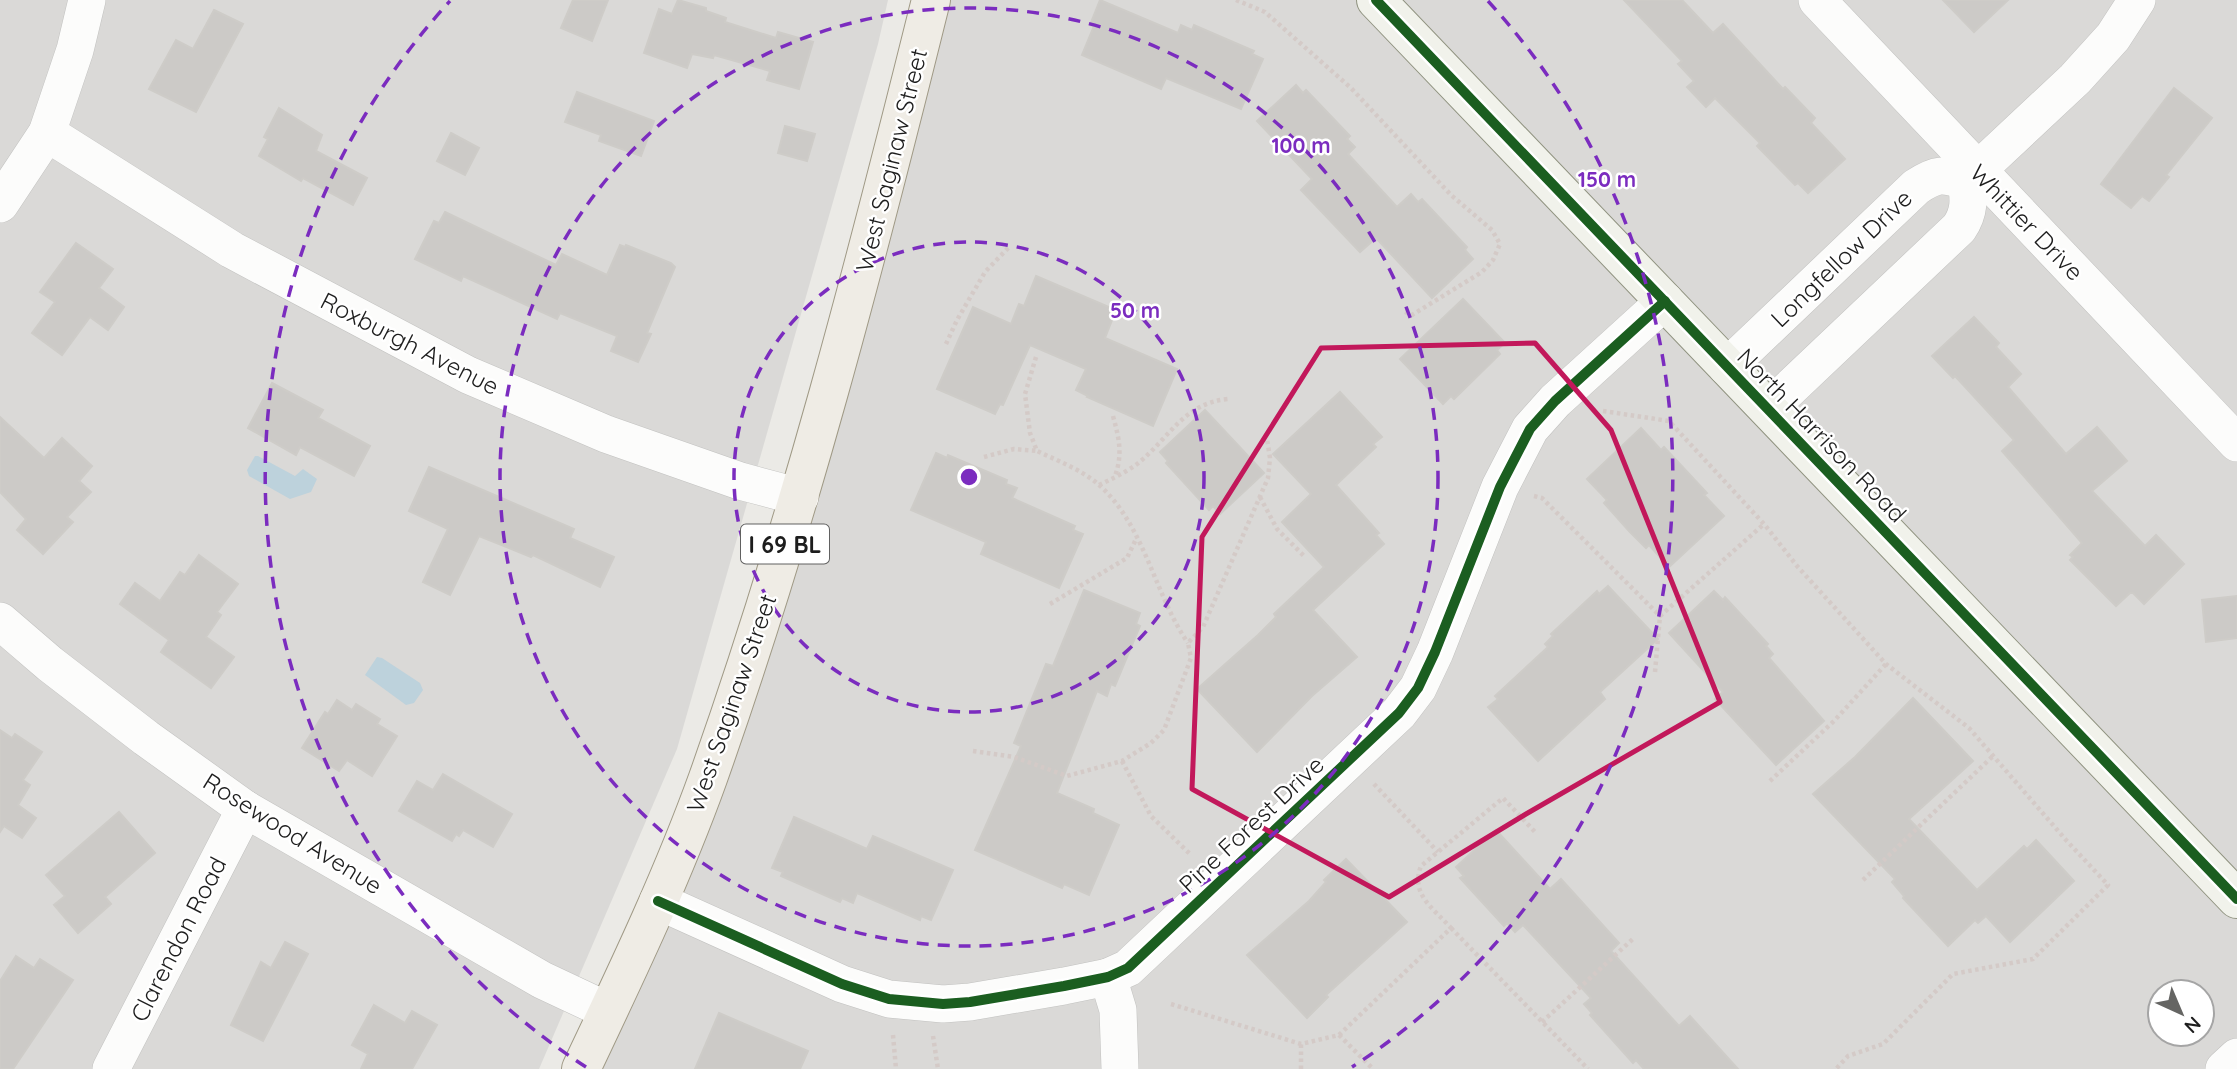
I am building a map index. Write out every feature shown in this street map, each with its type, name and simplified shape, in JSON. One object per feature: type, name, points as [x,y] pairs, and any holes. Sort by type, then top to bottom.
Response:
[{"type":"main road","name":"West Saginaw Street","points":[[581,1069],[658,901],[707,780],[800,498],[871,243],[931,0]]},
{"type":"street","points":[[0,204],[47,133],[75,50],[87,0]]},
{"type":"street","name":"North Harrison Road","points":[[1376,0],[2237,899]]},
{"type":"street","name":"Whittier Drive","points":[[1817,0],[1971,175],[2237,443]]},
{"type":"street","points":[[1768,409],[1959,228],[1967,217],[1971,175],[2075,79],[2113,37],[2137,0]]},
{"type":"street","name":"Roxburgh Avenue","points":[[47,133],[232,250],[468,375],[606,434],[740,481],[800,498]]},
{"type":"street","name":"Longfellow Drive","points":[[1727,367],[1916,187],[1931,177],[1971,175]]},
{"type":"street","name":"Pine Forest Drive","points":[[658,901],[842,984],[889,999],[943,1004],[970,1002],[1108,977],[1128,968],[1399,713],[1418,688],[1435,652],[1500,487],[1530,429],[1555,401],[1665,301]]},
{"type":"street","name":"Rosewood Avenue","points":[[0,621],[50,664],[146,738],[245,809],[542,980],[608,1011]]},
{"type":"street","name":"Clarendon Road","points":[[111,1069],[245,809]]},
{"type":"street","points":[[1108,977],[1118,1010],[1121,1069]]},
{"type":"street","points":[[2224,1069],[2237,1057]]},
{"type":"path","points":[[1236,0],[1265,12],[1351,88],[1451,195],[1492,230],[1500,244],[1493,260],[1482,272],[1412,315],[1405,312]]},
{"type":"path","points":[[946,344],[985,272],[1010,247]]},
{"type":"path","points":[[1036,357],[1025,394],[1030,433],[1037,451]]},
{"type":"path","points":[[1099,485],[1139,463],[1175,424],[1193,411],[1211,400],[1228,399]]},
{"type":"path","points":[[1603,411],[1669,421],[1764,524],[1797,566],[1886,664],[1969,728],[2108,885],[2033,959],[1953,974],[1883,1044],[1848,1056],[1836,1069]]},
{"type":"path","points":[[1113,416],[1121,446],[1119,466],[1114,477]]},
{"type":"path","points":[[1188,643],[1203,627],[1268,478],[1270,458],[1267,439]]},
{"type":"path","points":[[973,751],[1014,757],[1067,776],[1122,761],[1151,743],[1164,730],[1191,658],[1188,643],[1173,621],[1136,537],[1126,519],[1099,485],[1081,472],[1037,451],[1014,449],[984,457]]},
{"type":"path","points":[[1500,487],[1542,498],[1661,616]]},
{"type":"path","points":[[1260,496],[1278,529],[1305,558]]},
{"type":"path","points":[[1655,672],[1661,616],[1764,524]]},
{"type":"path","points":[[1050,604],[1127,558],[1136,537]]},
{"type":"path","points":[[1770,781],[1834,721],[1886,664]]},
{"type":"path","points":[[1863,880],[1993,755]]},
{"type":"path","points":[[1354,757],[1376,787],[1438,852]]},
{"type":"path","points":[[1122,761],[1151,816],[1191,855]]},
{"type":"path","points":[[1535,832],[1503,798],[1421,866],[1416,878],[1419,892],[1588,1069]]},
{"type":"path","points":[[1171,1004],[1301,1044],[1339,1035],[1451,928]]},
{"type":"path","points":[[1542,1022],[1635,937]]},
{"type":"path","points":[[893,1035],[896,1069]]},
{"type":"path","points":[[1339,1035],[1373,1069]]},
{"type":"path","points":[[1301,1044],[1301,1069]]},
{"type":"highlighted area","points":[[1535,343],[1611,430],[1720,702],[1389,897],[1192,789],[1202,537],[1321,348]]},
{"type":"shaded area","points":[[0,0],[888,0],[878,44],[677,749],[539,1069],[0,1069]]},
{"type":"shaded area","points":[[943,0],[2237,0],[2237,1069],[587,1069],[721,781]]},
{"type":"water","points":[[255,456],[295,476],[303,469],[317,479],[311,492],[290,499],[249,476],[247,470]]},
{"type":"water","points":[[377,657],[420,683],[423,690],[414,703],[406,705],[365,675]]},
{"type":"building","points":[[573,0],[608,0],[592,41],[561,28]]},
{"type":"building","points":[[678,0],[706,8],[706,11],[726,18],[725,22],[776,38],[778,32],[813,42],[799,89],[767,80],[770,71],[714,55],[713,58],[692,54],[687,68],[644,53],[659,9],[672,14]]},
{"type":"building","points":[[1100,0],[1178,33],[1181,25],[1192,30],[1194,25],[1254,51],[1252,54],[1263,59],[1241,109],[1166,78],[1161,89],[1082,55],[1094,26],[1090,25]]},
{"type":"building","points":[[1624,0],[1682,0],[1713,33],[1723,24],[1783,89],[1785,87],[1815,118],[1811,123],[1845,159],[1808,193],[1798,183],[1795,185],[1757,146],[1760,143],[1715,98],[1706,107],[1687,87],[1694,81],[1678,64],[1682,61]]},
{"type":"building","points":[[1943,0],[2008,0],[1974,32]]},
{"type":"building","points":[[214,10],[243,24],[196,112],[149,89],[176,40],[193,49]]},
{"type":"building","points":[[1296,85],[1303,93],[1306,90],[1350,136],[1347,139],[1355,147],[1348,154],[1397,207],[1411,194],[1418,202],[1422,199],[1467,247],[1465,250],[1473,259],[1432,298],[1376,238],[1360,252],[1301,190],[1312,179],[1257,121]]},
{"type":"building","points":[[2174,88],[2212,118],[2166,175],[2169,177],[2149,201],[2142,196],[2131,208],[2101,184]]},
{"type":"building","points":[[577,92],[654,121],[641,156],[599,141],[601,135],[565,122]]},
{"type":"building","points":[[279,108],[322,135],[316,151],[367,178],[353,205],[303,178],[301,181],[259,156],[268,139],[264,137]]},
{"type":"building","points":[[785,126],[815,134],[807,161],[778,153]]},
{"type":"building","points":[[451,133],[479,148],[465,175],[437,161]]},
{"type":"building","points":[[445,212],[556,265],[562,254],[607,275],[620,245],[671,263],[675,267],[647,333],[651,334],[638,362],[611,351],[617,336],[560,313],[557,319],[463,276],[461,281],[415,259],[434,221],[439,223]]},
{"type":"building","points":[[76,243],[113,269],[99,288],[124,307],[108,330],[90,317],[62,355],[32,333],[55,302],[40,292]]},
{"type":"building","points":[[1036,276],[1116,310],[1105,338],[1177,369],[1153,426],[1076,390],[1086,369],[1030,345],[1003,405],[1000,404],[995,414],[937,389],[973,307],[1011,324],[1019,304],[1024,306]]},
{"type":"building","points":[[1463,299],[1505,343],[1497,350],[1500,354],[1454,399],[1451,396],[1443,404],[1400,359]]},
{"type":"building","points":[[1974,317],[1999,343],[1996,347],[2021,374],[2008,387],[2066,454],[2097,427],[2127,461],[2092,491],[2145,546],[2156,535],[2184,564],[2144,604],[2130,593],[2116,606],[2070,560],[2073,557],[2070,555],[2082,543],[2002,451],[2014,440],[1955,376],[1953,378],[1932,356]]},
{"type":"building","points":[[272,383],[323,410],[318,418],[370,446],[354,476],[300,447],[296,455],[248,428]]},
{"type":"building","points":[[1340,392],[1382,437],[1373,444],[1376,447],[1336,485],[1379,533],[1376,535],[1384,544],[1313,610],[1357,657],[1312,696],[1257,752],[1197,689],[1258,635],[1276,617],[1274,614],[1324,567],[1282,522],[1311,494],[1273,454]]},
{"type":"building","points":[[1205,410],[1264,473],[1220,514],[1213,506],[1209,510],[1166,463],[1168,461],[1160,452]]},
{"type":"building","points":[[0,417],[44,458],[62,438],[92,466],[79,481],[91,492],[67,517],[73,522],[43,554],[17,530],[26,519],[0,492]]},
{"type":"building","points":[[1641,428],[1661,450],[1664,447],[1707,493],[1704,495],[1724,516],[1669,567],[1649,545],[1646,548],[1629,531],[1604,503],[1607,500],[1587,479]]},
{"type":"building","points":[[936,453],[947,458],[948,455],[1007,480],[1006,484],[1017,488],[1012,498],[1075,526],[1073,530],[1083,534],[1059,588],[981,554],[986,542],[911,510]]},
{"type":"building","points":[[429,467],[574,529],[570,538],[614,557],[600,587],[533,555],[531,557],[479,536],[450,595],[423,582],[448,529],[409,511]]},
{"type":"building","points":[[199,555],[238,584],[217,612],[221,615],[206,637],[234,657],[211,688],[161,652],[169,640],[120,604],[135,583],[160,601],[180,572],[185,575]]},
{"type":"building","points":[[1608,586],[1658,639],[1600,692],[1605,699],[1538,761],[1488,707],[1498,699],[1495,696],[1548,647],[1545,644],[1553,636],[1551,634],[1597,591],[1599,594]]},
{"type":"building","points":[[1084,590],[1140,613],[1136,624],[1140,626],[1115,686],[1111,684],[1107,696],[1097,691],[1057,793],[1094,809],[1093,813],[1119,825],[1089,895],[1064,884],[1062,888],[975,850],[1021,746],[1014,743],[1046,664],[1053,666]]},
{"type":"building","points":[[1714,591],[1723,600],[1725,597],[1768,644],[1766,646],[1773,654],[1769,658],[1824,721],[1776,765],[1715,699],[1723,692],[1669,633]]},
{"type":"building","points":[[2237,596],[2237,638],[2206,642],[2202,600]]},
{"type":"building","points":[[1913,698],[1973,761],[1909,819],[1977,890],[2024,846],[2027,849],[2036,840],[2074,881],[2010,942],[1986,916],[1978,923],[1975,920],[1948,946],[1903,898],[1892,882],[1895,879],[1813,794],[1855,757]]},
{"type":"building","points":[[337,700],[352,710],[356,704],[380,719],[377,724],[397,736],[372,776],[347,760],[339,771],[302,748],[325,712],[328,714]]},
{"type":"building","points":[[0,730],[12,738],[15,734],[42,752],[23,780],[30,785],[18,805],[36,818],[22,838],[4,826],[0,832]]},
{"type":"building","points":[[443,774],[512,814],[493,847],[463,830],[459,836],[456,834],[452,841],[399,811],[417,781],[433,790]]},
{"type":"building","points":[[119,812],[155,853],[105,897],[111,904],[78,933],[54,905],[65,896],[46,875]]},
{"type":"building","points":[[794,817],[867,849],[873,836],[953,870],[931,920],[921,916],[920,920],[857,893],[853,903],[842,898],[840,902],[781,876],[783,872],[772,868]]},
{"type":"building","points":[[1496,830],[1550,889],[1561,879],[1619,943],[1611,951],[1679,1026],[1690,1016],[1738,1069],[1644,1069],[1636,1060],[1633,1063],[1590,1015],[1592,1013],[1584,1004],[1591,998],[1538,941],[1523,925],[1515,932],[1507,923],[1504,926],[1460,878],[1464,876],[1456,867]]},
{"type":"building","points":[[1346,859],[1407,922],[1326,995],[1328,997],[1307,1018],[1247,955],[1309,901],[1326,882],[1324,880]]},
{"type":"building","points":[[285,942],[308,954],[263,1041],[231,1025],[261,962],[271,968]]},
{"type":"building","points":[[16,956],[34,968],[40,959],[73,980],[13,1069],[0,1069],[0,981]]},
{"type":"building","points":[[374,1005],[405,1023],[412,1011],[437,1025],[412,1069],[361,1069],[368,1054],[352,1045]]},
{"type":"building","points":[[719,1013],[808,1051],[800,1069],[695,1069]]},
{"type":"cycle path","points":[[1376,0],[2237,899]]},
{"type":"cycle path","points":[[658,901],[842,984],[889,999],[943,1004],[970,1002],[1108,977],[1128,968],[1399,713],[1418,688],[1435,652],[1500,487],[1530,429],[1555,401],[1665,301]]}]
